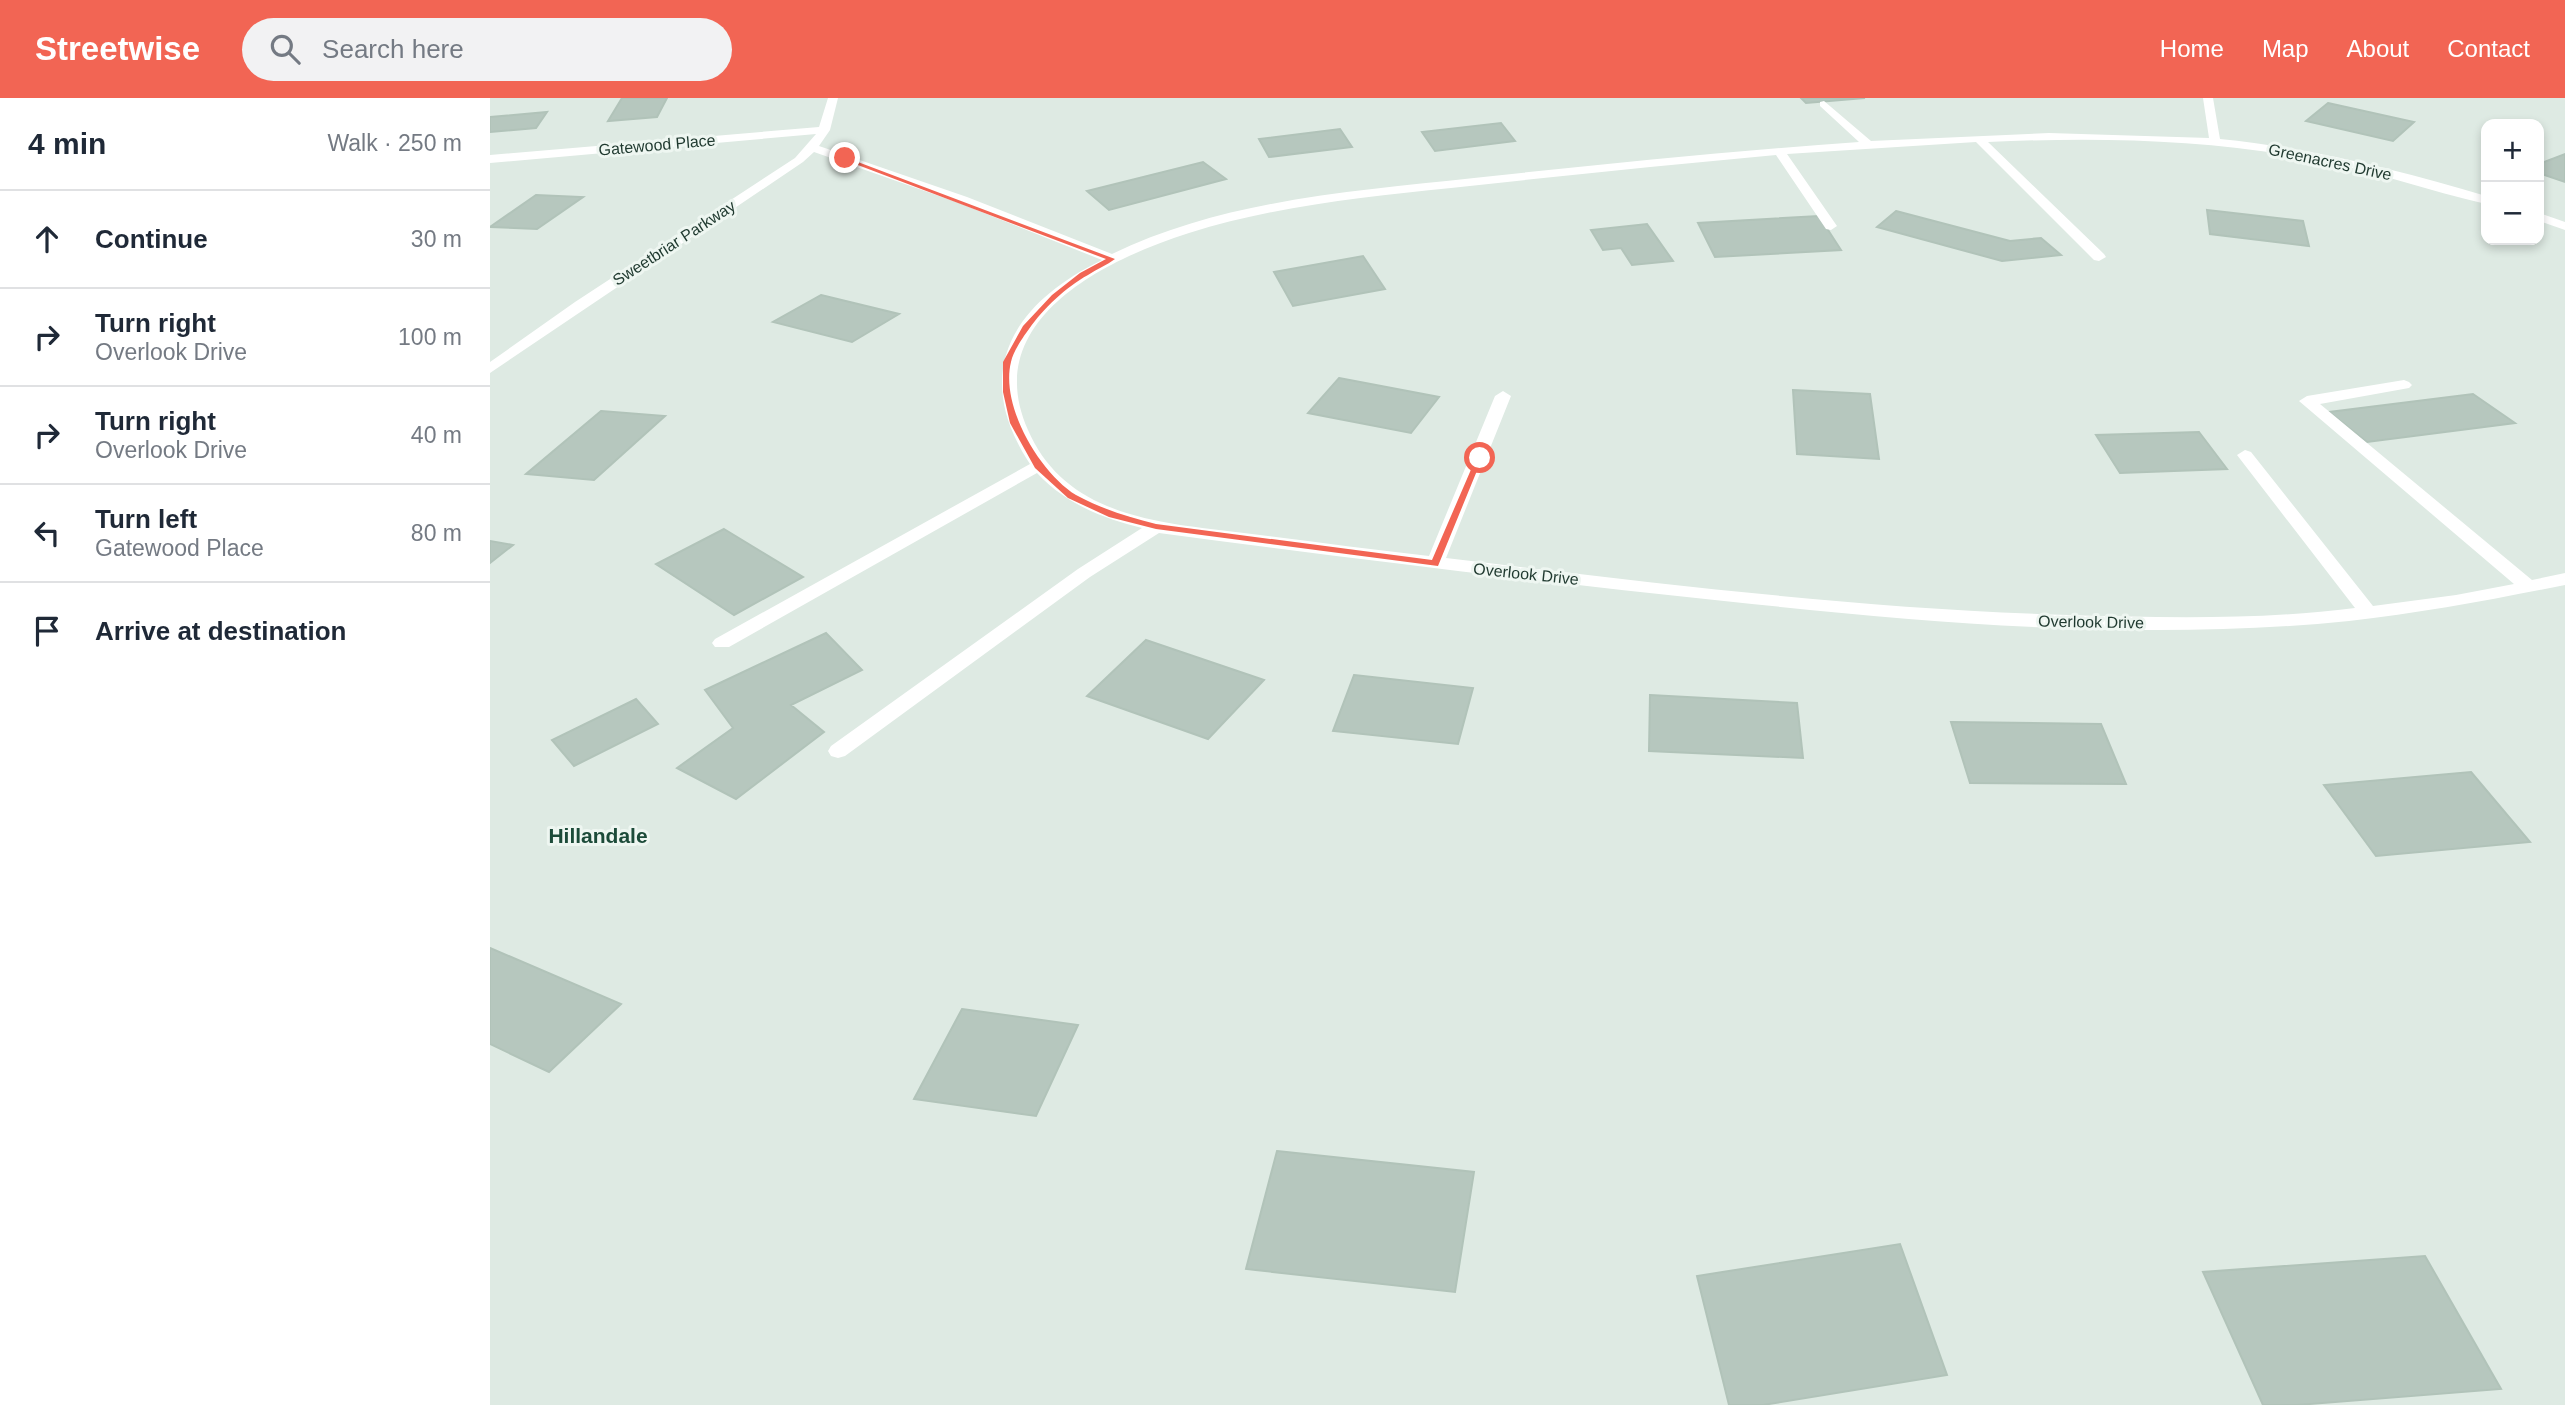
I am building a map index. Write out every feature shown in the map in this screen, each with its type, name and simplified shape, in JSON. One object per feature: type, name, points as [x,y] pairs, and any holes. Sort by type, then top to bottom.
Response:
[{"type":"street","name":"Sweetbriar Parkway","points":[[490,369],[580,305],[815,148],[824,130],[833,98]]},
{"type":"street","points":[[2208,98],[2215,142]]},
{"type":"street","points":[[1824,104],[1869,145]]},
{"type":"street","name":"Gatewood Place","points":[[490,159],[824,130]]},
{"type":"street","points":[[1978,138],[2099,257]]},
{"type":"street","name":"Overlook Drive","points":[[2215,142],[2131,138],[1978,138],[1869,145],[1555,173],[1301,204],[1192,228],[1112,259],[1083,274],[1055,296],[1025,328],[1007,362],[1007,392],[1015,423],[1038,466],[1071,496],[1112,515],[1156,527],[1435,564],[1871,611],[2023,621],[2199,624],[2287,621],[2368,612],[2530,588],[2565,579]]},
{"type":"street","name":"Greenacres Drive","points":[[2215,142],[2261,147],[2343,163],[2481,199]]},
{"type":"street","points":[[815,148],[962,200],[1112,259]]},
{"type":"street","points":[[1780,152],[1832,226]]},
{"type":"street","points":[[2544,219],[2565,226]]},
{"type":"street","points":[[2404,385],[2307,401],[2530,588]]},
{"type":"street","points":[[1435,564],[1503,396]]},
{"type":"street","points":[[2245,455],[2368,612]]},
{"type":"street","points":[[722,643],[1038,466]]},
{"type":"street","points":[[838,751],[1083,573],[1156,527]]},
{"type":"building","points":[[622,98],[667,98],[657,117],[608,121]]},
{"type":"building","points":[[1801,98],[1865,98],[1806,103]]},
{"type":"building","points":[[2328,103],[2414,122],[2393,141],[2306,121]]},
{"type":"building","points":[[547,112],[536,128],[490,132],[490,117]]},
{"type":"building","points":[[1501,123],[1515,141],[1435,151],[1422,132]]},
{"type":"building","points":[[1340,129],[1352,147],[1269,157],[1259,139]]},
{"type":"building","points":[[2565,154],[2565,182],[2544,175],[2544,162]]},
{"type":"building","points":[[1203,162],[1226,179],[1109,210],[1087,191]]},
{"type":"building","points":[[536,195],[583,197],[537,229],[490,227]]},
{"type":"building","points":[[2207,210],[2303,221],[2309,246],[2210,234]]},
{"type":"building","points":[[1896,211],[2010,241],[2041,238],[2061,255],[2002,261],[1877,227]]},
{"type":"building","points":[[1819,216],[1841,250],[1715,257],[1698,223]]},
{"type":"building","points":[[1647,224],[1673,261],[1632,265],[1621,248],[1603,250],[1591,230]]},
{"type":"building","points":[[1363,256],[1385,289],[1293,306],[1274,272]]},
{"type":"building","points":[[821,295],[899,314],[852,342],[773,322]]},
{"type":"building","points":[[1339,378],[1439,397],[1411,433],[1308,413]]},
{"type":"building","points":[[1793,390],[1870,394],[1879,459],[1797,454]]},
{"type":"building","points":[[2473,394],[2515,423],[2367,442],[2329,412]]},
{"type":"building","points":[[601,411],[665,416],[594,480],[526,474]]},
{"type":"building","points":[[2199,432],[2227,469],[2120,473],[2096,435]]},
{"type":"building","points":[[724,529],[803,577],[734,615],[656,564]]},
{"type":"building","points":[[490,541],[513,545],[490,563]]},
{"type":"building","points":[[826,633],[862,670],[791,705],[824,732],[736,799],[677,768],[733,728],[705,690]]},
{"type":"building","points":[[1146,640],[1264,680],[1208,739],[1087,696]]},
{"type":"building","points":[[1354,675],[1473,688],[1458,744],[1333,731]]},
{"type":"building","points":[[1650,695],[1797,703],[1803,758],[1649,751]]},
{"type":"building","points":[[636,699],[658,724],[574,766],[552,740]]},
{"type":"building","points":[[1951,722],[2101,724],[2126,784],[1970,783]]},
{"type":"building","points":[[2471,772],[2530,842],[2376,856],[2324,785]]},
{"type":"building","points":[[490,948],[621,1004],[549,1072],[490,1044]]},
{"type":"building","points":[[962,1009],[1078,1025],[1036,1116],[914,1099]]},
{"type":"building","points":[[1277,1151],[1474,1172],[1455,1292],[1246,1269]]},
{"type":"building","points":[[1900,1244],[1947,1375],[1763,1405],[1729,1405],[1697,1276]]},
{"type":"building","points":[[2425,1256],[2501,1389],[2297,1405],[2263,1405],[2203,1272]]},
{"type":"district","name":"Hillandale","points":[[598,835]]},
{"type":"route","points":[[845,158],[962,200],[1112,259],[1083,274],[1055,296],[1025,328],[1007,362],[1007,392],[1015,423],[1038,466],[1071,496],[1112,515],[1156,527],[1435,564],[1480,458]]}]
